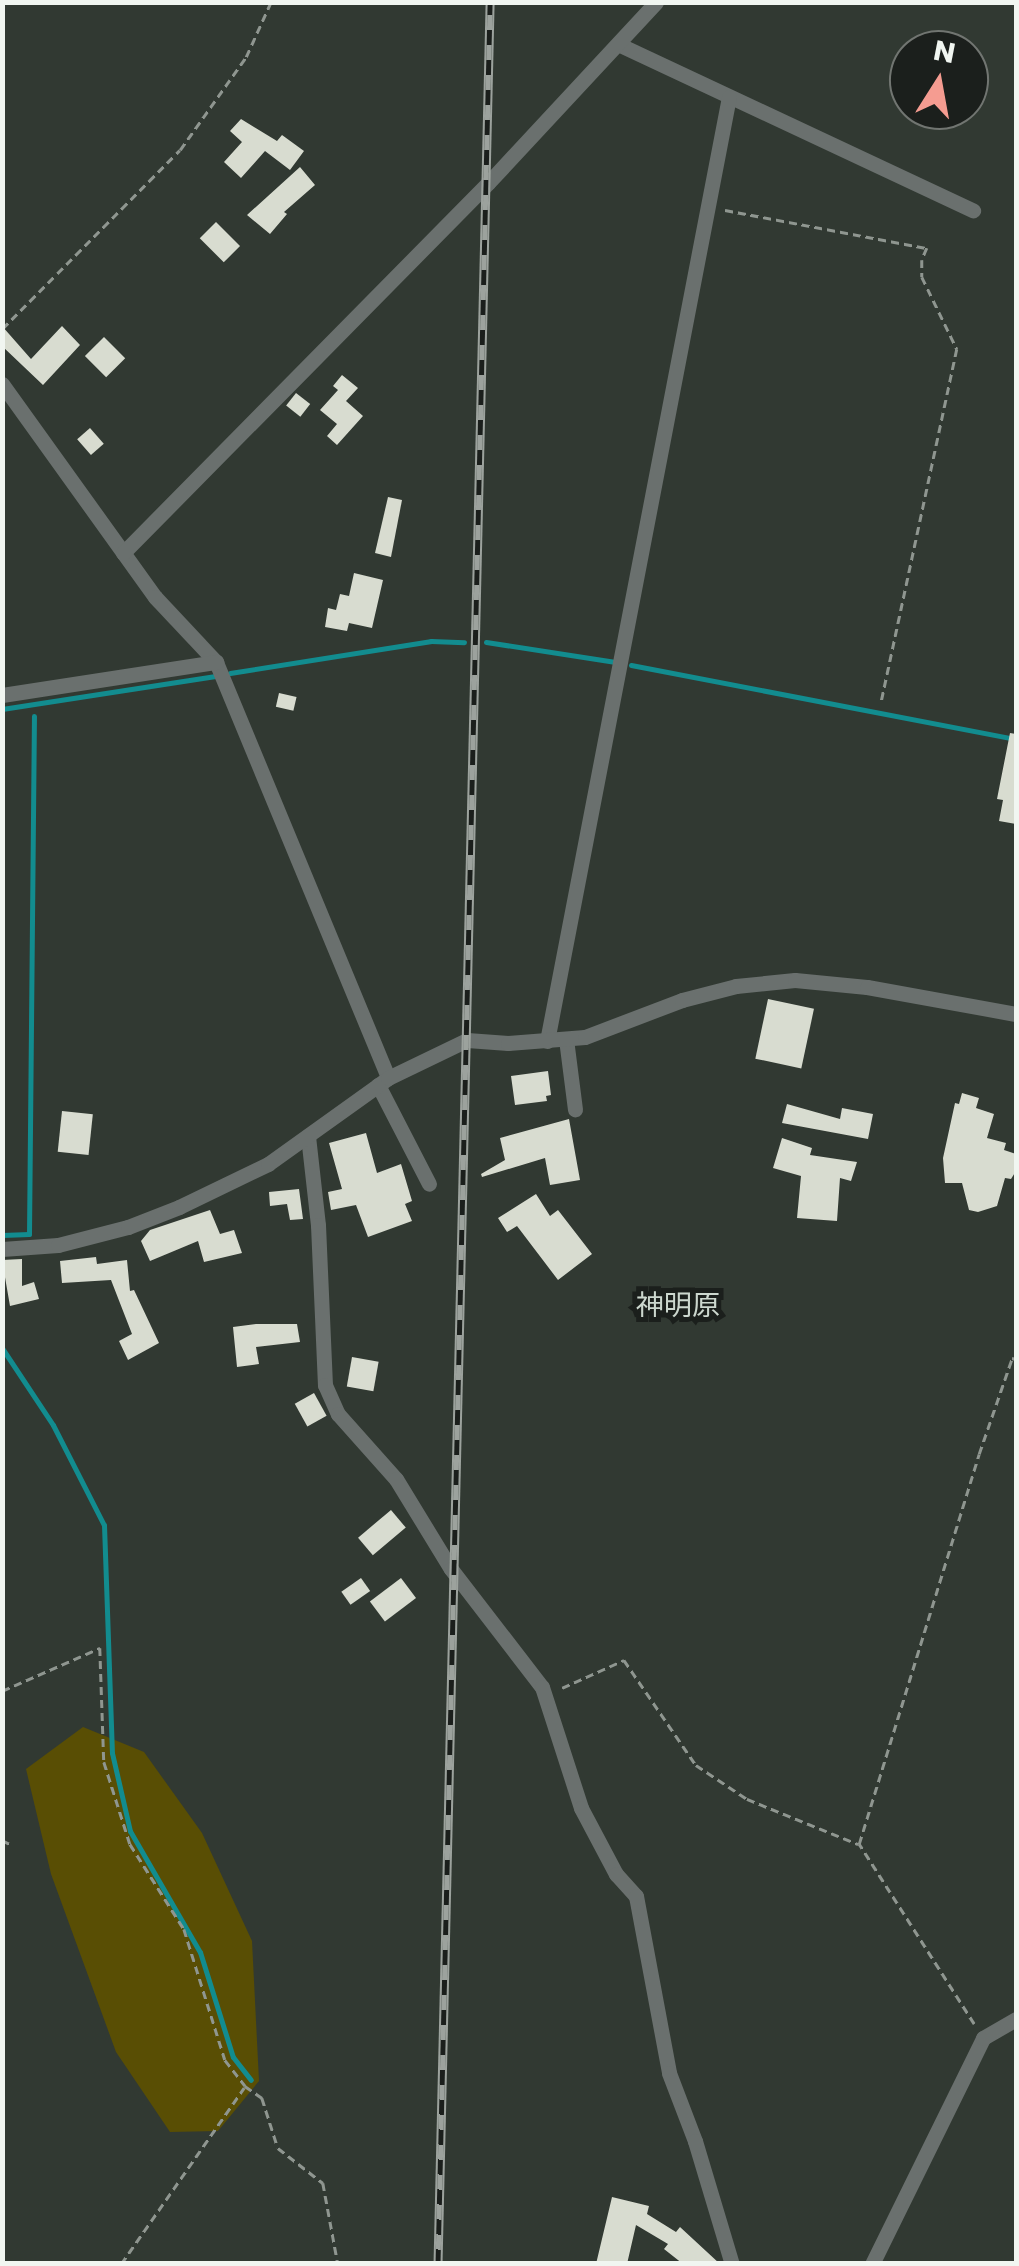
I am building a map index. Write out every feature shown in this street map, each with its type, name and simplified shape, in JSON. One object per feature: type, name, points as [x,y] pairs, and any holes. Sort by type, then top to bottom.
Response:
[{"type":"street","points":[[123,553],[620,44],[656,2]]},
{"type":"street","points":[[620,44],[973,210]]},
{"type":"street","points":[[548,1040],[729,98]]},
{"type":"street","points":[[2,384],[156,597],[216,662],[383,1082],[429,1184]]},
{"type":"street","points":[[2,695],[216,662]]},
{"type":"street","points":[[2,1249],[58,1245],[128,1227],[240,1179],[383,1082],[466,1040],[548,1040],[599,1033],[700,995],[795,980],[867,987],[1016,1014]]},
{"type":"street","points":[[566,1039],[575,1109]]},
{"type":"street","points":[[308,1136],[318,1225],[325,1385],[338,1414],[396,1479],[451,1569],[489,1614],[545,1696],[581,1808],[616,1874],[636,1896],[669,2073],[705,2170],[732,2264]]},
{"type":"street","points":[[872,2264],[983,2038],[1016,2019]]},
{"type":"path","points":[[2,328],[180,150],[246,57],[271,2]]},
{"type":"path","points":[[708,206],[927,248],[922,277],[957,349],[882,704]]},
{"type":"path","points":[[859,1844],[979,1454],[1012,1358],[1016,1360]]},
{"type":"path","points":[[2,1691],[100,1648],[104,1762],[130,1844],[184,1929],[224,2060],[244,2086],[262,2098],[278,2148],[324,2183],[338,2264]]},
{"type":"path","points":[[545,1696],[624,1660],[696,1764],[747,1799],[859,1844],[983,2038]]},
{"type":"path","points":[[2,1840],[10,1844]]},
{"type":"path","points":[[121,2264],[244,2086]]},
{"type":"shaded area","points":[[83,1727],[144,1752],[202,1833],[252,1941],[259,2081],[218,2131],[170,2132],[116,2052],[51,1874],[26,1769]]},
{"type":"building","points":[[241,119],[277,141],[282,135],[304,151],[290,170],[265,151],[241,178],[224,162],[242,142],[230,131]]},
{"type":"building","points":[[300,167],[315,185],[284,212],[287,214],[270,234],[247,215]]},
{"type":"building","points":[[216,222],[240,246],[224,262],[200,238]]},
{"type":"building","points":[[2,326],[31,359],[62,326],[80,345],[43,385],[2,346]]},
{"type":"building","points":[[104,337],[125,358],[106,377],[85,356]]},
{"type":"building","points":[[342,375],[358,388],[346,401],[363,416],[337,445],[327,436],[337,424],[320,410],[338,390],[333,386]]},
{"type":"building","points":[[296,393],[310,404],[300,417],[286,406]]},
{"type":"building","points":[[90,428],[104,444],[91,455],[77,439]]},
{"type":"building","points":[[388,497],[402,500],[391,557],[375,553]]},
{"type":"building","points":[[354,573],[383,580],[372,628],[349,623],[347,631],[325,627],[328,608],[336,610],[340,594],[349,596]]},
{"type":"building","points":[[279,693],[297,697],[293,711],[276,707]]},
{"type":"building","points":[[1010,733],[1016,734],[1016,824],[999,821],[1003,800],[997,799]]},
{"type":"building","points":[[768,999],[814,1009],[801,1068],[755,1059]]},
{"type":"building","points":[[548,1071],[551,1095],[546,1096],[547,1101],[515,1105],[511,1076]]},
{"type":"building","points":[[962,1093],[979,1098],[976,1108],[994,1114],[987,1138],[1006,1143],[1004,1150],[1016,1154],[1016,1171],[1011,1179],[1005,1178],[997,1206],[978,1212],[969,1210],[962,1183],[945,1183],[943,1158],[955,1103],[959,1104]]},
{"type":"building","points":[[787,1104],[840,1119],[842,1108],[873,1114],[868,1139],[782,1123]]},
{"type":"building","points":[[62,1111],[93,1114],[89,1155],[58,1152]]},
{"type":"building","points":[[569,1119],[580,1180],[550,1185],[545,1158],[482,1177],[481,1174],[505,1160],[500,1138]]},
{"type":"building","points":[[366,1133],[377,1173],[401,1164],[412,1201],[405,1204],[412,1221],[368,1237],[356,1205],[331,1210],[328,1192],[342,1189],[329,1143]]},
{"type":"building","points":[[782,1138],[812,1148],[810,1155],[857,1162],[851,1181],[840,1178],[837,1221],[797,1218],[801,1176],[773,1168]]},
{"type":"building","points":[[299,1189],[303,1219],[290,1220],[287,1204],[270,1206],[269,1192]]},
{"type":"building","points":[[536,1194],[550,1216],[558,1210],[592,1254],[558,1280],[517,1226],[507,1232],[498,1218]]},
{"type":"building","points":[[210,1210],[220,1234],[234,1230],[242,1253],[204,1262],[198,1241],[150,1261],[141,1241],[150,1230]]},
{"type":"building","points":[[96,1257],[97,1264],[127,1260],[130,1291],[134,1290],[159,1343],[128,1360],[119,1341],[132,1334],[111,1280],[62,1283],[60,1261]]},
{"type":"building","points":[[22,1259],[22,1286],[34,1282],[39,1299],[10,1306],[2,1260]]},
{"type":"building","points":[[297,1324],[300,1342],[256,1347],[259,1364],[237,1367],[233,1327]]},
{"type":"building","points":[[352,1357],[379,1362],[373,1391],[347,1387]]},
{"type":"building","points":[[314,1393],[327,1416],[307,1426],[295,1404]]},
{"type":"building","points":[[391,1510],[406,1528],[373,1555],[358,1538]]},
{"type":"building","points":[[361,1578],[370,1591],[351,1605],[341,1592]]},
{"type":"building","points":[[401,1578],[416,1598],[385,1621],[370,1601]]},
{"type":"building","points":[[612,2197],[649,2206],[647,2214],[676,2232],[680,2227],[720,2264],[683,2264],[664,2249],[668,2244],[636,2225],[627,2264],[596,2264]]},
{"type":"waterway","points":[[230,673],[431,641],[464,642]]},
{"type":"waterway","points":[[486,642],[615,662]]},
{"type":"waterway","points":[[631,665],[1016,739]]},
{"type":"waterway","points":[[2,709],[215,676]]},
{"type":"waterway","points":[[2,1235],[29,1234],[34,716]]},
{"type":"waterway","points":[[2,1348],[53,1425],[104,1525],[112,1753],[130,1831],[200,1952],[233,2057],[251,2080]]},
{"type":"railway","points":[[438,2264],[490,2]]},
{"type":"district","name":"神明原","points":[[678,1306]]}]
